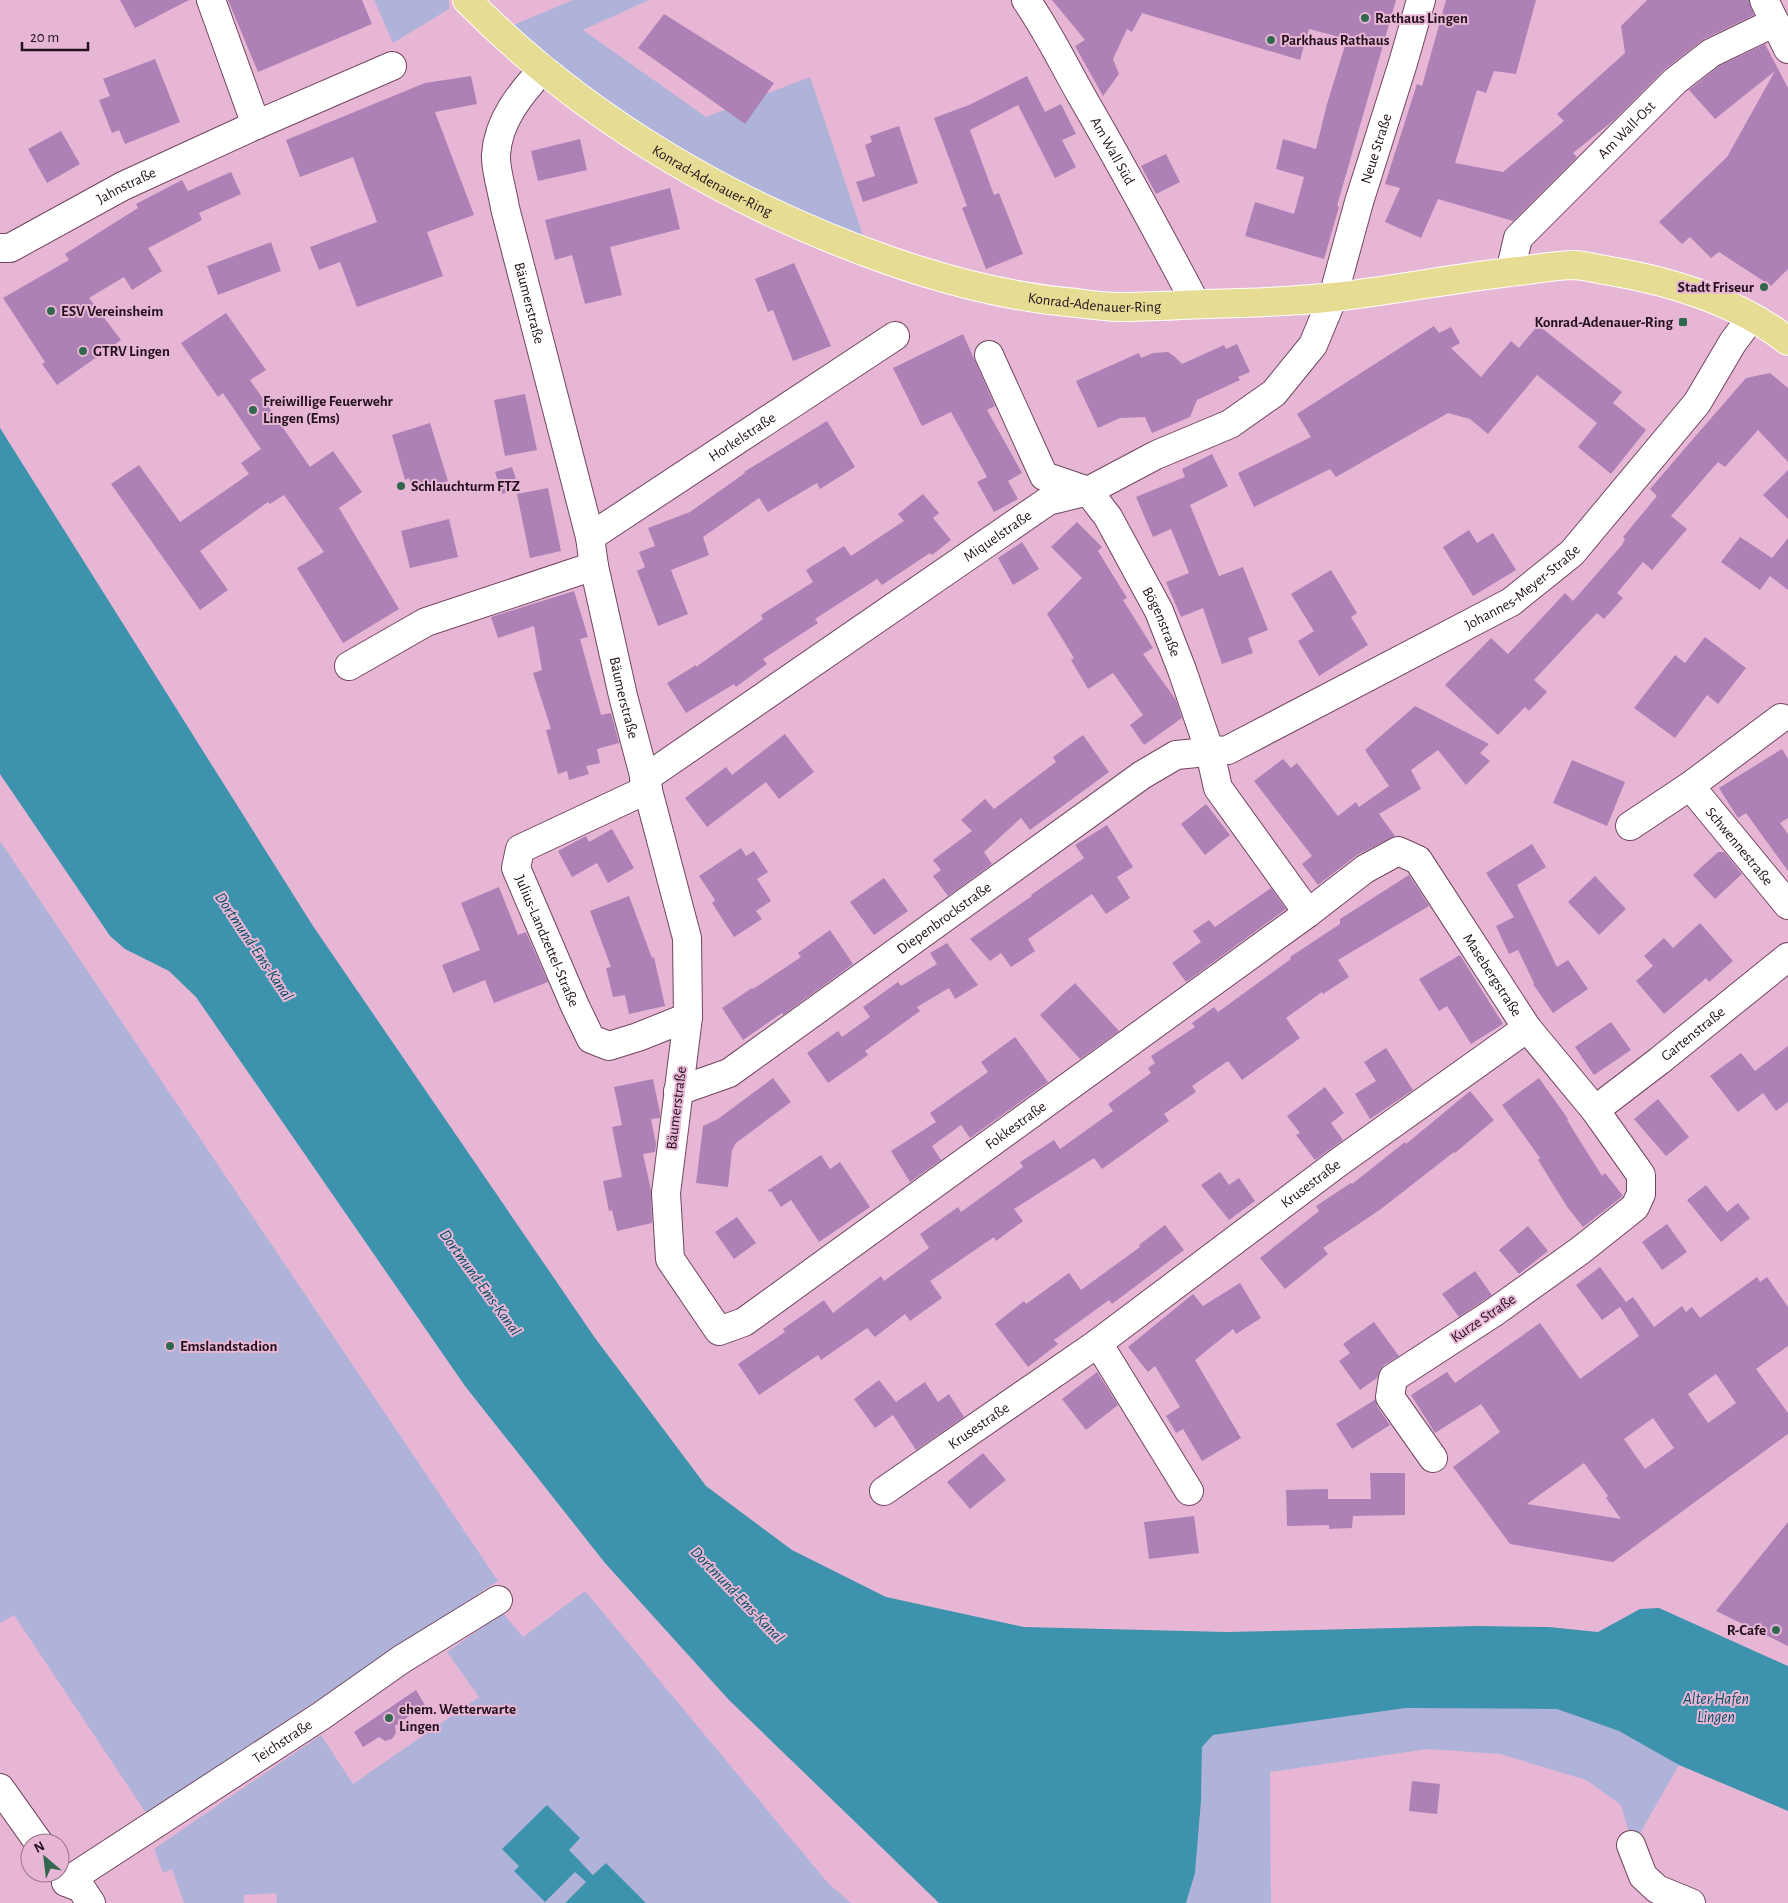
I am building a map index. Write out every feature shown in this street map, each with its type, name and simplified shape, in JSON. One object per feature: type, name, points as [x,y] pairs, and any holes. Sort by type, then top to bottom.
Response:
[{"type":"main road","name":"Konrad-Adenauer-Ring","points":[[467,0],[489,23],[543,69],[626,131],[688,168],[754,205],[840,244],[978,288],[1046,301],[1117,307],[1284,301],[1333,297],[1432,282],[1576,265],[1649,278],[1688,289],[1751,318],[1788,341]]},
{"type":"street","points":[[211,0],[256,125]]},
{"type":"street","name":"Am Wall Süd","points":[[1026,0],[1044,25],[1075,85],[1151,218],[1196,304]]},
{"type":"street","name":"Neue Straße","points":[[1333,297],[1359,202],[1421,0]]},
{"type":"street","points":[[1770,11],[1788,49]]},
{"type":"street","name":"Am Wall-Ost","points":[[1510,272],[1518,238],[1674,81],[1770,11]]},
{"type":"street","name":"Jahnstraße","points":[[0,248],[10,248],[124,186],[256,125],[392,66]]},
{"type":"street","name":"Bäumerstraße","points":[[543,69],[521,94],[502,124],[496,156],[506,208],[590,537],[594,566],[623,696],[687,938],[688,1016],[666,1193],[670,1259],[719,1330]]},
{"type":"street","name":"Miquelstraße","points":[[646,784],[1048,501],[1088,491],[1156,455],[1230,424],[1274,393],[1314,345],[1333,297]]},
{"type":"street","name":"Johannes-Meyer-Straße","points":[[1210,752],[1228,750],[1511,602],[1526,590],[1572,553],[1697,404],[1733,342],[1751,318]]},
{"type":"street","name":"Horkelstraße","points":[[590,537],[894,336]]},
{"type":"street","points":[[989,354],[1044,476],[1088,491]]},
{"type":"street","name":"Bögenstraße","points":[[1088,491],[1108,517],[1159,611],[1182,670],[1210,752],[1218,788],[1308,913]]},
{"type":"street","points":[[349,666],[426,622],[594,566]]},
{"type":"street","points":[[1630,826],[1690,786],[1781,718]]},
{"type":"street","name":"Diepenbrockstraße","points":[[678,1091],[729,1073],[1142,775],[1176,755],[1210,752]]},
{"type":"street","name":"Julius-Landzettel-Straße","points":[[646,784],[520,849],[516,868],[591,1039],[609,1046],[638,1037],[688,1016]]},
{"type":"street","name":"Schwennestraße","points":[[1690,786],[1788,905]]},
{"type":"street","name":"Masebergstraße","points":[[1308,913],[1366,869],[1398,851],[1418,860],[1527,1028],[1595,1110],[1641,1175],[1641,1194]]},
{"type":"street","name":"Fokkestraße","points":[[719,1330],[744,1322],[1308,913]]},
{"type":"street","name":"Gartenstraße","points":[[1595,1110],[1788,957]]},
{"type":"street","name":"Krusestraße","points":[[884,1491],[1098,1344],[1338,1162],[1527,1028]]},
{"type":"street","name":"Kurze Straße","points":[[1433,1458],[1390,1397],[1393,1378],[1493,1313],[1581,1250],[1635,1207],[1641,1194]]},
{"type":"street","points":[[1098,1344],[1189,1492]]},
{"type":"street","name":"Teichstraße","points":[[66,1886],[321,1716],[402,1658],[498,1600]]},
{"type":"street","points":[[0,1788],[32,1833]]},
{"type":"street","points":[[1630,1845],[1643,1876],[1657,1889],[1691,1903]]},
{"type":"street","name":"Teichstraße","points":[[66,1886],[81,1888],[91,1903]]},
{"type":"shaded area","points":[[374,0],[449,0],[449,9],[393,43]]},
{"type":"shaded area","points":[[573,0],[649,0],[583,30],[706,117],[810,77],[867,247],[754,205],[499,31]]},
{"type":"shaded area","name":"Emslandstadion","points":[[0,841],[498,1581],[146,1813],[14,1615],[0,1623]]},
{"type":"shaded area","points":[[585,1591],[828,1883],[851,1903],[646,1903],[606,1863],[594,1875],[568,1850],[580,1838],[519,1866],[514,1871],[575,1872],[586,1882],[565,1903],[277,1903],[276,1893],[244,1895],[244,1903],[184,1903],[172,1869],[163,1873],[154,1849],[321,1735],[353,1784],[479,1697],[447,1652],[503,1613],[523,1637]]},
{"type":"shaded area","points":[[1406,1708],[1557,1709],[1619,1731],[1679,1765],[1639,1835],[1629,1833],[1621,1805],[1586,1780],[1500,1754],[1428,1749],[1270,1772],[1271,1903],[1186,1903],[1195,1873],[1201,1801],[1202,1747],[1213,1735]]},
{"type":"water","points":[[0,428],[313,926],[595,1338],[706,1486],[792,1550],[886,1597],[1024,1627],[1227,1632],[1478,1626],[1549,1627],[1598,1632],[1640,1609],[1659,1608],[1788,1666],[1788,1811],[1679,1765],[1619,1731],[1557,1709],[1406,1708],[1213,1735],[1202,1747],[1201,1801],[1195,1873],[1186,1903],[939,1903],[729,1700],[605,1563],[465,1386],[196,997],[169,971],[125,949],[110,936],[0,774]]},
{"type":"water","points":[[547,1805],[580,1838],[569,1850],[593,1875],[606,1863],[646,1903],[565,1903],[586,1882],[575,1872],[545,1902],[514,1871],[519,1866],[502,1849]]},
{"type":"building","points":[[120,0],[189,0],[135,28]]},
{"type":"building","points":[[228,0],[362,0],[372,24],[258,72]]},
{"type":"building","points":[[1052,0],[1396,0],[1337,206],[1339,207],[1324,259],[1245,236],[1255,202],[1294,214],[1304,177],[1276,169],[1283,139],[1316,149],[1327,104],[1347,39],[1309,29],[1300,60],[1142,13],[1132,32],[1127,29],[1113,59],[1119,74],[1103,96],[1075,46],[1085,40]]},
{"type":"building","points":[[1446,0],[1536,0],[1516,74],[1494,71],[1486,93],[1477,90],[1455,163],[1503,172],[1564,121],[1557,114],[1625,53],[1621,26],[1647,0],[1749,0],[1754,15],[1704,39],[1665,69],[1614,120],[1573,153],[1577,157],[1513,221],[1438,199],[1421,238],[1385,222],[1400,188],[1385,184],[1417,84],[1422,86]]},
{"type":"building","points":[[664,14],[774,83],[745,124],[638,48]]},
{"type":"building","points":[[1765,44],[1788,88],[1788,269],[1771,286],[1719,252],[1711,258],[1690,237],[1682,244],[1659,222],[1727,157],[1775,71],[1715,119],[1689,90],[1719,66]]},
{"type":"building","points":[[155,59],[180,122],[125,144],[119,130],[112,133],[99,100],[110,96],[103,79]]},
{"type":"building","points":[[471,76],[477,104],[435,112],[474,215],[427,232],[443,276],[357,307],[340,262],[319,270],[310,247],[377,222],[353,157],[300,177],[286,140],[425,83]]},
{"type":"building","points":[[1027,76],[1045,112],[1061,104],[1076,134],[1062,140],[1076,167],[1055,178],[1018,105],[970,130],[994,195],[999,193],[1023,254],[986,269],[962,208],[967,206],[934,118],[969,105]]},
{"type":"building","points":[[899,126],[918,183],[863,202],[856,182],[875,176],[865,145],[872,142],[870,136]]},
{"type":"building","points":[[61,131],[80,164],[47,183],[28,149]]},
{"type":"building","points":[[580,139],[587,170],[538,181],[531,151]]},
{"type":"building","points":[[1166,154],[1180,182],[1156,194],[1141,166]]},
{"type":"building","points":[[231,172],[241,194],[199,213],[202,220],[148,248],[162,271],[132,290],[124,277],[89,298],[121,340],[57,385],[42,364],[45,362],[3,298],[69,260],[65,254],[138,208],[136,204],[182,180],[188,191]]},
{"type":"building","points":[[670,188],[680,229],[610,247],[622,295],[585,304],[572,255],[555,260],[545,220]]},
{"type":"building","points":[[271,242],[281,271],[218,295],[207,266]]},
{"type":"building","points":[[794,263],[831,346],[793,361],[773,310],[768,312],[755,279]]},
{"type":"building","points":[[226,313],[266,370],[250,380],[310,467],[333,451],[362,492],[339,508],[399,609],[343,643],[297,568],[324,552],[284,495],[270,504],[268,502],[200,551],[228,590],[200,610],[111,484],[139,465],[180,522],[249,474],[241,463],[261,449],[223,393],[218,397],[181,343]]},
{"type":"building","points":[[1538,325],[1622,392],[1613,403],[1646,430],[1611,474],[1578,447],[1597,423],[1537,375],[1488,434],[1470,419],[1448,413],[1336,477],[1330,469],[1254,507],[1238,473],[1311,437],[1297,414],[1434,326],[1439,333],[1451,327],[1460,343],[1451,348],[1481,377],[1511,341],[1519,348]]},
{"type":"building","points":[[963,334],[995,406],[987,410],[1022,473],[1008,481],[1018,499],[994,512],[977,482],[987,477],[951,412],[922,426],[893,368]]},
{"type":"building","points":[[1237,344],[1250,372],[1238,377],[1240,380],[1197,400],[1190,417],[1152,433],[1145,417],[1120,418],[1098,428],[1076,381],[1139,353],[1141,358],[1153,353],[1168,352],[1182,364],[1224,345],[1226,349]]},
{"type":"building","points":[[1770,373],[1788,388],[1788,462],[1758,430],[1725,467],[1718,462],[1671,516],[1687,529],[1652,570],[1643,562],[1617,593],[1623,598],[1604,619],[1597,613],[1534,680],[1547,692],[1529,711],[1525,707],[1498,735],[1445,685],[1491,638],[1508,654],[1565,593],[1573,601],[1622,545],[1625,539],[1623,537],[1657,496],[1650,489],[1693,439],[1746,378]]},
{"type":"building","points":[[525,394],[537,450],[505,456],[494,400]]},
{"type":"building","points":[[827,421],[855,467],[820,489],[817,483],[768,512],[759,498],[703,537],[709,555],[671,570],[688,614],[658,626],[637,571],[645,567],[639,552],[655,546],[648,528],[690,512],[744,472]]},
{"type":"building","points":[[430,423],[448,481],[413,492],[409,478],[405,480],[392,435]]},
{"type":"building","points":[[1212,454],[1228,486],[1190,505],[1219,576],[1243,567],[1268,630],[1248,638],[1253,653],[1222,664],[1203,608],[1181,617],[1166,582],[1189,573],[1171,529],[1153,537],[1136,497],[1185,477],[1182,469]]},
{"type":"building","points":[[512,467],[519,488],[502,494],[495,472]]},
{"type":"building","points":[[1788,470],[1788,519],[1763,495]]},
{"type":"building","points":[[548,488],[561,551],[530,558],[517,494]]},
{"type":"building","points":[[923,494],[939,513],[933,518],[951,540],[932,555],[930,553],[882,585],[877,579],[815,619],[818,623],[763,659],[767,664],[736,687],[734,684],[686,713],[667,683],[696,665],[696,667],[763,619],[761,615],[813,582],[806,570],[844,546],[851,556],[904,521],[898,514]]},
{"type":"building","points":[[449,519],[458,557],[410,568],[401,531]]},
{"type":"building","points":[[1077,522],[1102,547],[1098,551],[1127,598],[1123,600],[1153,648],[1143,654],[1176,700],[1182,718],[1144,745],[1130,725],[1143,715],[1113,673],[1088,689],[1071,660],[1074,658],[1047,614],[1082,578],[1051,547]]},
{"type":"building","points":[[1469,530],[1477,543],[1493,533],[1516,570],[1473,596],[1443,547]]},
{"type":"building","points":[[1740,537],[1772,558],[1788,538],[1788,590],[1770,576],[1760,590],[1721,562]]},
{"type":"building","points":[[1022,542],[1039,569],[1013,585],[998,558]]},
{"type":"building","points":[[1331,570],[1357,613],[1351,617],[1368,645],[1319,676],[1298,641],[1314,631],[1291,594]]},
{"type":"building","points":[[574,591],[588,637],[580,639],[601,715],[611,713],[619,743],[597,749],[600,763],[586,766],[589,774],[569,780],[567,771],[558,774],[546,730],[551,729],[533,673],[542,670],[534,626],[498,638],[491,617]]},
{"type":"building","points":[[1705,637],[1746,668],[1718,704],[1707,695],[1675,738],[1634,708],[1675,655],[1685,663]]},
{"type":"building","points":[[1415,706],[1489,744],[1480,753],[1490,761],[1466,785],[1438,750],[1411,770],[1421,789],[1379,814],[1395,836],[1357,855],[1318,885],[1302,864],[1312,856],[1254,781],[1283,759],[1291,768],[1297,763],[1338,816],[1356,802],[1359,807],[1389,786],[1365,750]]},
{"type":"building","points":[[785,734],[814,772],[779,799],[766,782],[707,827],[685,798],[726,767],[732,775]]},
{"type":"building","points":[[1083,735],[1109,772],[1030,830],[1021,818],[984,852],[992,864],[948,896],[933,876],[941,870],[933,860],[972,831],[961,820],[985,799],[994,809],[1056,762],[1053,757]]},
{"type":"building","points":[[1782,749],[1788,759],[1788,818],[1780,823],[1788,834],[1788,871],[1746,813],[1738,818],[1719,788]]},
{"type":"building","points":[[1572,760],[1625,782],[1607,826],[1553,803]]},
{"type":"building","points":[[1206,804],[1230,835],[1205,855],[1181,824]]},
{"type":"building","points":[[1107,825],[1133,867],[1117,877],[1130,898],[1106,914],[1092,894],[1028,939],[1035,951],[1011,967],[1001,953],[990,961],[970,939],[1084,858],[1075,845]]},
{"type":"building","points":[[612,829],[634,868],[608,883],[597,863],[572,877],[558,851],[586,836],[589,842]]},
{"type":"building","points":[[1532,844],[1546,867],[1517,885],[1557,967],[1568,960],[1588,989],[1553,1013],[1533,984],[1518,950],[1509,954],[1496,926],[1514,917],[1486,873]]},
{"type":"building","points":[[741,848],[746,856],[754,851],[768,872],[757,879],[771,901],[756,911],[762,919],[734,937],[712,903],[715,900],[699,876]]},
{"type":"building","points":[[1718,852],[1724,852],[1742,874],[1715,899],[1693,875]]},
{"type":"building","points":[[1409,875],[1429,906],[1338,960],[1349,977],[1323,994],[1322,992],[1286,1018],[1300,1038],[1242,1080],[1228,1061],[1192,1086],[1196,1092],[1164,1114],[1169,1121],[1102,1169],[1094,1158],[1014,1209],[1023,1221],[996,1241],[994,1237],[930,1281],[942,1298],[910,1321],[905,1314],[875,1337],[867,1328],[821,1360],[818,1355],[759,1395],[738,1364],[785,1332],[783,1329],[824,1300],[833,1313],[881,1276],[884,1281],[929,1248],[920,1234],[958,1207],[961,1212],[1023,1167],[1020,1162],[1054,1140],[1060,1149],[1113,1111],[1108,1104],[1151,1073],[1148,1068],[1155,1063],[1151,1056],[1195,1027],[1192,1023],[1214,1007],[1218,1012],[1291,959],[1290,957],[1340,924],[1340,919]]},
{"type":"building","points":[[1595,876],[1626,909],[1599,935],[1568,902]]},
{"type":"building","points":[[884,878],[908,911],[874,935],[850,902]]},
{"type":"building","points":[[499,887],[518,935],[526,932],[548,982],[494,1003],[485,980],[453,993],[442,965],[480,950],[461,903]]},
{"type":"building","points":[[1271,888],[1286,909],[1186,982],[1172,963],[1201,942],[1193,931],[1209,920],[1215,927]]},
{"type":"building","points":[[629,896],[652,958],[654,957],[665,1006],[629,1014],[625,995],[613,997],[606,968],[611,967],[590,911]]},
{"type":"building","points":[[1700,923],[1733,961],[1709,982],[1706,978],[1664,1014],[1636,981],[1653,966],[1644,956],[1664,938],[1673,948]]},
{"type":"building","points":[[830,930],[853,964],[783,1015],[782,1013],[743,1040],[722,1008],[801,957],[798,953]]},
{"type":"building","points":[[947,943],[978,985],[955,999],[949,988],[917,1007],[920,1011],[865,1051],[868,1055],[828,1083],[807,1053],[838,1031],[842,1037],[870,1017],[863,1007],[898,982],[901,986],[937,964],[930,953]]},
{"type":"building","points":[[1460,955],[1503,1024],[1471,1044],[1447,1006],[1439,1011],[1419,979]]},
{"type":"building","points":[[1075,983],[1119,1031],[1080,1059],[1040,1015]]},
{"type":"building","points":[[1611,1022],[1631,1050],[1594,1075],[1575,1047]]},
{"type":"building","points":[[1015,1037],[1048,1082],[970,1138],[961,1125],[932,1146],[941,1160],[910,1182],[891,1151],[936,1122],[930,1113],[988,1072],[981,1062]]},
{"type":"building","points":[[1788,1046],[1788,1102],[1776,1111],[1763,1093],[1738,1112],[1710,1076],[1741,1053],[1755,1071]]},
{"type":"building","points":[[1386,1048],[1413,1090],[1370,1119],[1355,1094],[1376,1081],[1364,1062]]},
{"type":"building","points":[[773,1078],[791,1102],[736,1143],[732,1150],[728,1187],[696,1183],[703,1126],[718,1119]]},
{"type":"building","points":[[1539,1078],[1568,1119],[1602,1176],[1605,1173],[1623,1196],[1583,1227],[1568,1208],[1538,1160],[1540,1158],[1502,1105]]},
{"type":"building","points":[[653,1079],[660,1118],[651,1119],[656,1144],[655,1152],[643,1154],[651,1190],[652,1223],[617,1231],[612,1210],[609,1211],[603,1181],[622,1177],[612,1127],[622,1125],[614,1087]]},
{"type":"building","points":[[1325,1087],[1344,1113],[1331,1123],[1343,1140],[1315,1160],[1296,1135],[1300,1133],[1287,1116]]},
{"type":"building","points":[[1470,1091],[1494,1120],[1455,1153],[1381,1209],[1323,1248],[1328,1254],[1285,1289],[1260,1258],[1319,1211],[1316,1206],[1352,1184],[1405,1142],[1406,1144]]},
{"type":"building","points":[[1658,1099],[1689,1137],[1666,1156],[1634,1119]]},
{"type":"building","points":[[821,1155],[830,1169],[840,1162],[870,1207],[819,1242],[791,1200],[781,1207],[773,1192],[767,1191]]},
{"type":"building","points":[[1220,1172],[1229,1185],[1239,1178],[1255,1201],[1229,1220],[1201,1185]]},
{"type":"building","points":[[1706,1185],[1727,1212],[1738,1203],[1750,1218],[1721,1242],[1687,1200]]},
{"type":"building","points":[[737,1217],[756,1243],[734,1259],[715,1232]]},
{"type":"building","points":[[1667,1224],[1687,1252],[1662,1270],[1642,1242]]},
{"type":"building","points":[[1165,1225],[1184,1250],[1112,1304],[1109,1300],[1054,1340],[1058,1344],[1028,1367],[995,1324],[1024,1301],[1026,1304],[1069,1273],[1081,1290],[1140,1247],[1139,1245]]},
{"type":"building","points":[[1528,1226],[1548,1251],[1519,1274],[1499,1250]]},
{"type":"building","points":[[1600,1267],[1626,1302],[1633,1297],[1654,1327],[1682,1306],[1686,1312],[1692,1307],[1700,1318],[1757,1277],[1760,1282],[1767,1277],[1788,1307],[1788,1346],[1756,1369],[1788,1413],[1788,1434],[1613,1562],[1510,1544],[1453,1467],[1500,1432],[1481,1404],[1435,1433],[1411,1395],[1447,1372],[1455,1383],[1540,1323],[1580,1379],[1639,1336],[1620,1307],[1602,1320],[1576,1285]],"holes":[[[1716,1374],[1736,1403],[1708,1423],[1688,1394]],[[1653,1418],[1674,1448],[1645,1469],[1624,1439]],[[1584,1463],[1608,1496],[1606,1498],[1621,1519],[1527,1504]]]},
{"type":"building","points":[[1475,1271],[1492,1295],[1459,1317],[1442,1294]]},
{"type":"building","points":[[1240,1283],[1261,1318],[1236,1334],[1233,1329],[1195,1360],[1241,1438],[1202,1461],[1183,1429],[1176,1433],[1166,1416],[1180,1407],[1155,1366],[1148,1372],[1128,1347],[1193,1294],[1203,1306]]},
{"type":"building","points":[[1374,1322],[1399,1356],[1384,1365],[1377,1378],[1360,1390],[1339,1361],[1350,1353],[1343,1344]]},
{"type":"building","points":[[1097,1372],[1118,1405],[1086,1430],[1062,1399]]},
{"type":"building","points":[[879,1380],[896,1402],[925,1382],[938,1402],[949,1394],[964,1417],[916,1450],[893,1415],[875,1428],[854,1399]]},
{"type":"building","points":[[1376,1399],[1377,1406],[1390,1425],[1352,1449],[1336,1424]]},
{"type":"building","points":[[983,1453],[1006,1480],[970,1509],[947,1482]]},
{"type":"building","points":[[1370,1473],[1405,1473],[1405,1515],[1353,1516],[1352,1528],[1329,1529],[1329,1525],[1287,1526],[1286,1490],[1328,1489],[1328,1499],[1371,1499]]},
{"type":"building","points":[[1194,1516],[1199,1553],[1149,1559],[1144,1522]]},
{"type":"building","points":[[1788,1522],[1788,1646],[1716,1611]]},
{"type":"building","name":"ehem. Wetterwarte Lingen","points":[[416,1690],[425,1705],[395,1726],[396,1733],[392,1739],[385,1741],[379,1737],[363,1747],[354,1732]]},
{"type":"building","points":[[1412,1781],[1440,1784],[1437,1814],[1409,1811]]},
{"type":"place","name":"Rathaus Lingen","points":[[1365,18]]},
{"type":"place","name":"Parkhaus Rathaus","points":[[1271,40]]},
{"type":"place","name":"Stadt Friseur","points":[[1764,287]]},
{"type":"place","name":"ESV Vereinsheim","points":[[51,311]]},
{"type":"place","name":"Konrad-Adenauer-Ring","points":[[1683,322]]},
{"type":"place","name":"GTRV Lingen","points":[[83,351]]},
{"type":"place","name":"Freiwillige Feuerwehr Lingen (Ems)","points":[[253,410]]},
{"type":"place","name":"Schlauchturm FTZ","points":[[401,486]]},
{"type":"place","name":"Emslandstadion","points":[[170,1346]]},
{"type":"place","name":"R-Cafe","points":[[1776,1630]]},
{"type":"place","name":"ehem. Wetterwarte Lingen","points":[[389,1718]]},
{"type":"water label","name":"Dortmund-Ems-Kanal","points":[[255,946]]},
{"type":"water label","name":"Dortmund-Ems-Kanal","points":[[481,1282]]},
{"type":"water label","name":"Dortmund-Ems-Kanal","points":[[738,1594]]},
{"type":"water label","name":"Alter Hafen Lingen","points":[[1716,1707]]}]
